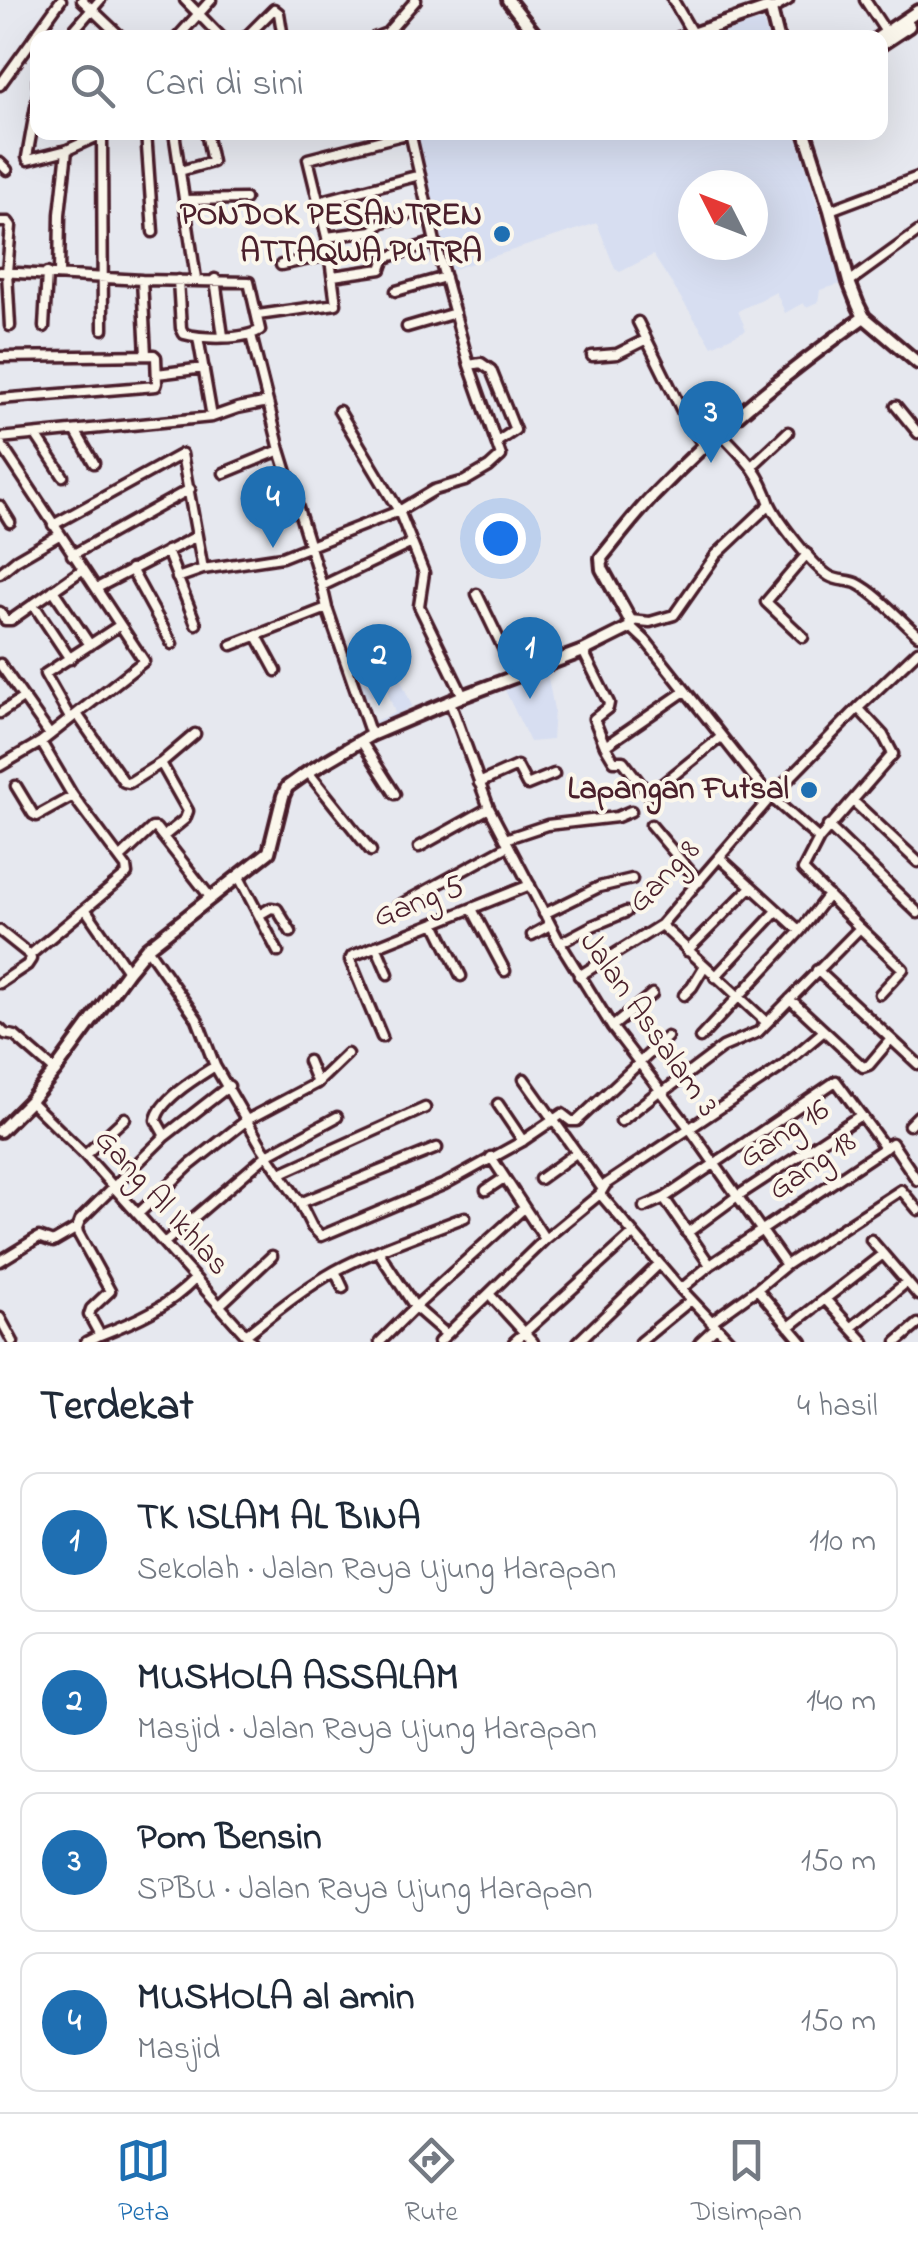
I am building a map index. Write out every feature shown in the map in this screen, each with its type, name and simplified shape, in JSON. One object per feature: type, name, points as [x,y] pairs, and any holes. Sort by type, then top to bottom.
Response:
[{"type":"street","points":[[39,30],[58,3],[46,0]]},
{"type":"street","points":[[82,0],[113,30]]},
{"type":"street","points":[[74,30],[100,0]]},
{"type":"street","points":[[185,0],[215,30]]},
{"type":"street","points":[[184,30],[212,0]]},
{"type":"street","points":[[392,30],[416,0]]},
{"type":"street","points":[[508,0],[532,30]]},
{"type":"street","points":[[673,0],[690,30]]},
{"type":"street","points":[[701,30],[771,10],[788,0]]},
{"type":"street","points":[[865,0],[880,30]]},
{"type":"street","points":[[253,30],[274,9],[279,13],[282,30]]},
{"type":"street","points":[[771,10],[776,30]]},
{"type":"street","points":[[888,31],[918,11]]},
{"type":"street","points":[[888,40],[918,19]]},
{"type":"street","points":[[0,85],[30,43]]},
{"type":"street","points":[[30,136],[26,157],[31,160],[89,140]]},
{"type":"street","points":[[103,328],[104,140]]},
{"type":"street","points":[[147,140],[153,232]]},
{"type":"street","points":[[175,140],[196,279]]},
{"type":"street","points":[[180,170],[212,162],[208,140]]},
{"type":"street","points":[[258,316],[335,305],[327,237],[308,159],[383,140]]},
{"type":"street","points":[[178,578],[204,569],[265,561],[309,546],[400,511],[434,490],[466,482],[501,456],[454,313],[412,140]]},
{"type":"street","points":[[808,140],[849,282],[864,316],[918,363]]},
{"type":"street","points":[[59,275],[67,150]]},
{"type":"street","points":[[318,202],[420,174]]},
{"type":"street","points":[[830,210],[918,177]]},
{"type":"street","points":[[185,200],[245,199]]},
{"type":"street","points":[[327,237],[372,231],[383,222],[428,208]]},
{"type":"street","points":[[0,222],[11,226],[3,272],[10,326]]},
{"type":"street","points":[[849,282],[918,232]]},
{"type":"street","points":[[332,276],[382,269],[384,258],[436,242]]},
{"type":"street","points":[[281,266],[329,255]]},
{"type":"street","points":[[3,272],[249,282],[260,330],[250,335],[198,337],[181,330],[178,280]]},
{"type":"street","points":[[44,327],[47,273]]},
{"type":"street","points":[[396,291],[445,277]]},
{"type":"street","points":[[142,280],[146,355]]},
{"type":"street","points":[[214,280],[223,336]]},
{"type":"street","points":[[407,327],[454,313]]},
{"type":"street","points":[[819,839],[772,796],[630,623],[602,569],[601,558],[654,495],[719,431],[783,376],[864,316]]},
{"type":"street","points":[[638,322],[689,425],[704,446]]},
{"type":"street","points":[[250,335],[366,738],[395,794]]},
{"type":"street","points":[[198,337],[212,417]]},
{"type":"street","points":[[592,356],[616,354],[645,340]]},
{"type":"street","points":[[0,357],[146,355],[155,356],[157,374],[156,386],[0,399]]},
{"type":"street","points":[[469,365],[481,363],[491,370],[515,430],[497,442]]},
{"type":"street","points":[[157,374],[204,368]]},
{"type":"street","points":[[0,766],[41,742],[144,661],[72,556],[0,440],[212,417],[268,402]]},
{"type":"street","points":[[896,406],[916,428]]},
{"type":"street","points":[[339,411],[400,511],[424,573],[420,606],[463,696]]},
{"type":"street","points":[[719,431],[752,466],[775,514],[826,574],[856,582],[918,635]]},
{"type":"street","points":[[76,432],[94,463]]},
{"type":"street","points":[[752,466],[788,432]]},
{"type":"street","points":[[36,435],[63,476]]},
{"type":"street","points":[[224,473],[280,450]]},
{"type":"street","points":[[53,525],[182,454],[204,569]]},
{"type":"street","points":[[72,556],[190,489]]},
{"type":"street","points":[[0,1131],[55,1071],[147,948],[269,852],[287,787],[366,738],[583,651],[630,623],[674,615],[716,556],[770,504]]},
{"type":"street","points":[[0,506],[10,522]]},
{"type":"street","points":[[0,556],[4,570],[59,535]]},
{"type":"street","points":[[97,588],[197,536]]},
{"type":"street","points":[[322,586],[412,544]]},
{"type":"street","points":[[167,551],[196,624]]},
{"type":"street","points":[[803,637],[766,602],[808,554]]},
{"type":"street","points":[[132,568],[172,644]]},
{"type":"street","points":[[0,612],[7,621],[82,570]]},
{"type":"street","points":[[53,590],[90,645]]},
{"type":"street","points":[[477,594],[517,676]]},
{"type":"street","points":[[34,605],[70,658]]},
{"type":"street","points":[[232,645],[327,608]]},
{"type":"street","points":[[120,625],[45,676],[124,782],[129,783],[160,763],[196,734]]},
{"type":"street","points":[[257,636],[276,671]]},
{"type":"street","name":"Gang 8","points":[[579,976],[661,925],[772,796],[918,650]]},
{"type":"street","points":[[583,651],[609,703],[594,719],[604,746],[614,761],[623,761],[649,796],[721,737]]},
{"type":"street","points":[[0,664],[50,735]]},
{"type":"street","points":[[604,746],[685,691]]},
{"type":"street","points":[[0,714],[23,698]]},
{"type":"street","name":"Jalan Assalam 3","points":[[450,702],[489,808],[579,976],[786,1264]]},
{"type":"street","points":[[858,708],[884,735],[894,754],[828,826],[803,870],[902,969],[880,994]]},
{"type":"street","points":[[0,983],[27,965],[30,956],[126,874],[126,867],[74,796],[41,742]]},
{"type":"street","points":[[160,763],[188,811],[185,820],[163,838]]},
{"type":"street","points":[[480,783],[517,766],[527,785],[554,774]]},
{"type":"street","points":[[308,772],[371,852]]},
{"type":"street","points":[[16,786],[38,816],[74,796]]},
{"type":"street","points":[[853,801],[918,862]]},
{"type":"street","points":[[419,847],[489,808]]},
{"type":"street","points":[[398,906],[507,842],[547,826],[617,817],[632,811]]},
{"type":"street","points":[[651,824],[700,882]]},
{"type":"street","points":[[828,826],[918,914]]},
{"type":"street","points":[[120,858],[156,828],[210,897]]},
{"type":"street","points":[[720,858],[800,931]]},
{"type":"street","points":[[238,878],[278,952]]},
{"type":"street","points":[[544,914],[599,887],[632,879]]},
{"type":"street","name":"Gang 5","points":[[382,1037],[350,960],[352,956],[530,885]]},
{"type":"street","points":[[687,952],[750,888]]},
{"type":"street","points":[[700,1038],[828,896]]},
{"type":"street","points":[[259,915],[271,908],[278,909],[291,932]]},
{"type":"street","points":[[86,910],[128,970]]},
{"type":"street","points":[[472,910],[505,971]]},
{"type":"street","points":[[560,943],[626,912]]},
{"type":"street","points":[[716,977],[777,912]]},
{"type":"street","points":[[435,923],[461,976]]},
{"type":"street","points":[[532,935],[550,925]]},
{"type":"street","points":[[661,925],[766,1022]]},
{"type":"street","points":[[621,1121],[723,1047],[754,1035],[860,928]]},
{"type":"street","points":[[0,930],[30,956]]},
{"type":"street","points":[[376,946],[388,974]]},
{"type":"street","points":[[147,948],[197,1019],[215,1066],[319,1236],[446,1184],[564,1114],[577,1121],[667,1037]]},
{"type":"street","points":[[684,995],[704,967]]},
{"type":"street","points":[[817,970],[918,1064],[909,1074]]},
{"type":"street","points":[[612,1027],[652,994]]},
{"type":"street","points":[[790,999],[865,1068],[891,1038]]},
{"type":"street","points":[[0,1028],[55,1071]]},
{"type":"street","points":[[438,1342],[601,1191],[780,1068],[824,1031]]},
{"type":"street","points":[[138,1214],[190,1165],[247,1120],[316,1082],[347,1054]]},
{"type":"street","points":[[308,1061],[316,1082]]},
{"type":"street","points":[[164,1136],[156,1120],[157,1111],[215,1066]]},
{"type":"street","points":[[524,1080],[633,1234],[731,1342]]},
{"type":"street","points":[[644,1207],[664,1198],[836,1081],[917,1179],[786,1264],[713,1325],[700,1342]]},
{"type":"street","points":[[0,1261],[39,1237],[53,1242],[77,1228],[80,1220],[164,1136],[229,1086]]},
{"type":"street","name":"Gang Al Ikhlas","points":[[30,1101],[113,1186],[249,1338]]},
{"type":"street","points":[[498,1104],[522,1141]]},
{"type":"street","points":[[281,1174],[425,1108]]},
{"type":"street","name":"Gang 16","points":[[687,1233],[736,1196],[861,1115]]},
{"type":"street","points":[[164,1243],[267,1154],[337,1116]]},
{"type":"street","points":[[909,1125],[918,1116]]},
{"type":"street","points":[[84,1155],[126,1118]]},
{"type":"street","name":"Gang 18","points":[[681,1289],[710,1265],[888,1146]]},
{"type":"street","points":[[300,1203],[437,1148]]},
{"type":"street","points":[[540,1179],[576,1153]]},
{"type":"street","points":[[492,1157],[545,1239]]},
{"type":"street","points":[[486,1190],[504,1178]]},
{"type":"street","points":[[902,1190],[918,1210]]},
{"type":"street","points":[[664,1198],[710,1265]]},
{"type":"street","points":[[380,1342],[524,1208]]},
{"type":"street","points":[[249,1338],[293,1298],[335,1271],[466,1217]]},
{"type":"street","points":[[77,1228],[110,1291],[90,1309],[100,1335]]},
{"type":"street","points":[[514,1342],[633,1234]]},
{"type":"street","points":[[872,1240],[918,1295]]},
{"type":"street","points":[[378,1252],[415,1307],[446,1334]]},
{"type":"street","points":[[789,1327],[883,1254]]},
{"type":"street","points":[[220,1305],[272,1256]]},
{"type":"street","points":[[578,1342],[659,1264]]},
{"type":"street","points":[[335,1271],[343,1288]]},
{"type":"street","points":[[86,1342],[157,1310],[196,1279]]},
{"type":"street","points":[[852,1328],[907,1282]]},
{"type":"street","points":[[757,1289],[802,1342]]},
{"type":"street","points":[[490,1295],[534,1342]]},
{"type":"street","points":[[824,1298],[864,1342]]},
{"type":"street","points":[[640,1342],[691,1300]]},
{"type":"street","points":[[0,1318],[8,1340]]},
{"type":"street","points":[[897,1342],[918,1324]]},
{"type":"shaded area","points":[[763,21],[766,30],[723,30]]},
{"type":"shaded area","name":"PONDOK PESANTREN ATTAQWA PUTRA","points":[[414,140],[798,140],[841,284],[820,290],[818,302],[806,307],[803,303],[785,313],[776,292],[738,311],[746,330],[712,346],[653,255],[620,272],[615,269],[597,223],[451,270]]},
{"type":"shaded area","points":[[384,640],[412,706],[369,726],[344,658]],"holes":[[[387,690],[395,713],[372,722],[363,699]]]},
{"type":"shaded area","points":[[547,672],[554,710],[552,740],[530,742],[504,688]]},
{"type":"place","name":"PONDOK PESANTREN ATTAQWA PUTRA","points":[[502,234]]},
{"type":"place","name":"Pom Bensin","points":[[711,463]]},
{"type":"place","name":"MUSHOLA al amin","points":[[273,548]]},
{"type":"place","name":"TK ISLAM AL BINA","points":[[530,699]]},
{"type":"place","name":"MUSHOLA ASSALAM","points":[[379,706]]},
{"type":"place","name":"Lapangan Futsal","points":[[809,790]]}]
